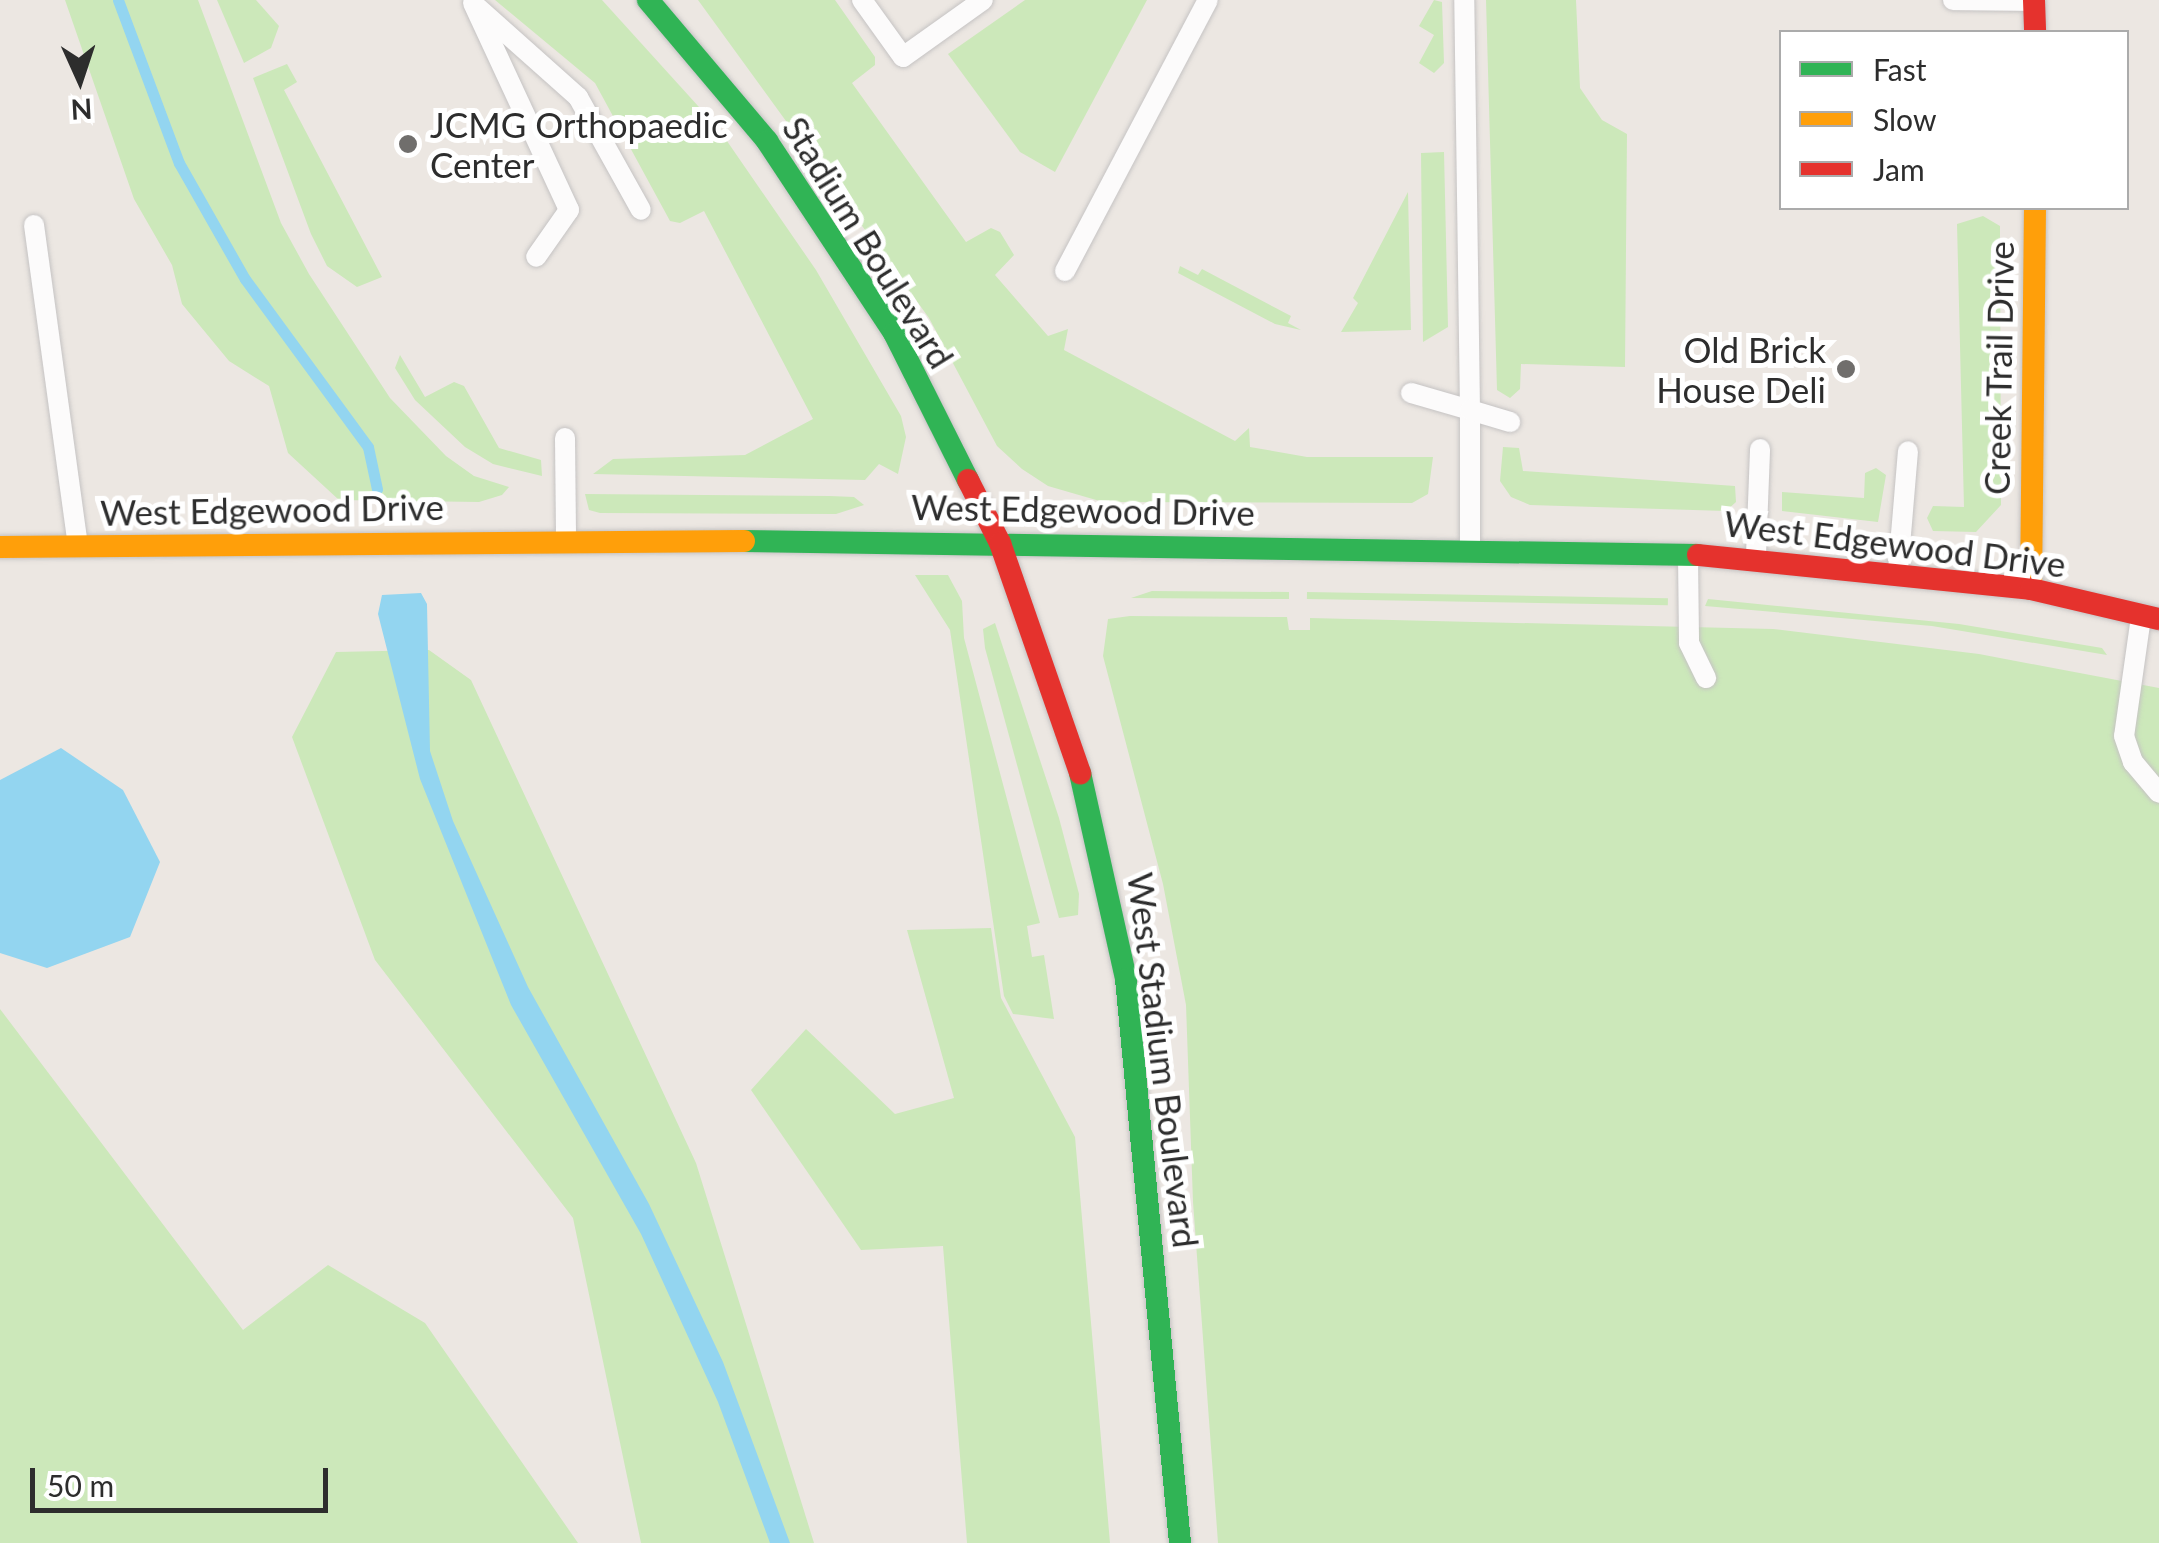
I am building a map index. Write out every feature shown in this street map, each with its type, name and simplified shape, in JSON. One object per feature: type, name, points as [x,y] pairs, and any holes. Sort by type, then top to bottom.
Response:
[{"type":"main road","name":"Stadium Boulevard","points":[[648,0],[767,141],[894,333],[1000,542]]},
{"type":"main road","points":[[2034,1],[2034,30]]},
{"type":"main road","name":"Creek Trail Drive","points":[[2031,589],[2034,210]]},
{"type":"main road","name":"West Edgewood Drive","points":[[0,547],[566,540],[1000,542],[1756,557],[2031,589],[2150,617]]},
{"type":"main road","name":"West Stadium Boulevard","points":[[1000,542],[1087,795],[1118,925],[1136,1058],[1180,1543]]},
{"type":"lane","points":[[862,0],[902,57],[984,0]]},
{"type":"lane","points":[[1064,270],[1208,0]]},
{"type":"lane","points":[[1464,0],[1470,552]]},
{"type":"lane","points":[[1952,0],[2034,1]]},
{"type":"lane","points":[[471,2],[578,98],[641,210]]},
{"type":"lane","points":[[471,2],[569,210],[536,257]]},
{"type":"lane","points":[[34,225],[78,546]]},
{"type":"lane","points":[[1411,393],[1510,422]]},
{"type":"lane","points":[[564,438],[566,540]]},
{"type":"lane","points":[[1756,557],[1760,448]]},
{"type":"lane","points":[[1898,572],[1908,451]]},
{"type":"lane","points":[[1688,555],[1689,643],[1706,678]]},
{"type":"lane","points":[[2150,617],[2124,736],[2133,762],[2159,793]]},
{"type":"green space","points":[[65,0],[198,0],[281,223],[309,274],[390,398],[446,456],[474,476],[509,487],[502,495],[479,502],[339,500],[288,453],[269,386],[229,361],[182,304],[172,265],[134,199]]},
{"type":"green space","points":[[217,0],[256,0],[279,26],[271,48],[244,63]]},
{"type":"green space","points":[[495,0],[602,0],[718,128],[816,270],[901,416],[906,437],[898,474],[879,464],[865,480],[593,474],[613,459],[745,455],[813,419],[704,211],[680,223],[670,221],[595,83]]},
{"type":"green space","points":[[698,0],[835,0],[875,57],[875,65],[852,83],[966,242],[991,228],[1000,232],[1014,255],[995,275],[1048,336],[1068,329],[1064,350],[1235,441],[1249,428],[1250,447],[1307,457],[1433,457],[1428,494],[1412,503],[1103,502],[1048,486],[1022,469],[997,446],[929,318]]},
{"type":"green space","points":[[1025,0],[1147,0],[1055,172],[1020,152],[948,54]]},
{"type":"green space","points":[[1434,0],[1442,2],[1444,63],[1434,73],[1419,63],[1434,35],[1419,26]]},
{"type":"green space","points":[[1486,0],[1576,0],[1580,88],[1602,120],[1627,134],[1625,367],[1521,364],[1520,389],[1510,398],[1497,390]]},
{"type":"green space","points":[[287,64],[297,82],[284,90],[382,277],[357,287],[327,266],[311,234],[253,78]]},
{"type":"green space","points":[[1444,152],[1448,327],[1423,342],[1421,153]]},
{"type":"green space","points":[[1408,192],[1411,330],[1341,332],[1358,303],[1353,298]]},
{"type":"green space","points":[[1983,216],[2000,226],[2001,505],[1976,532],[1933,531],[1927,518],[1933,506],[1964,507],[1957,224]]},
{"type":"green space","points":[[1180,266],[1198,275],[1202,269],[1291,316],[1288,323],[1301,330],[1275,324],[1178,273]]},
{"type":"green space","points":[[400,355],[425,397],[454,382],[464,386],[499,448],[541,460],[542,476],[493,464],[465,447],[415,400],[395,368]]},
{"type":"green space","points":[[1503,447],[1519,448],[1523,471],[1735,486],[1736,502],[1726,511],[1530,505],[1511,497],[1500,481]]},
{"type":"green space","points":[[1876,468],[1886,475],[1878,522],[1782,511],[1782,492],[1864,498],[1865,473]]},
{"type":"green space","points":[[585,494],[830,496],[854,497],[864,505],[836,514],[600,513],[589,510]]},
{"type":"green space","points":[[915,575],[948,575],[962,601],[964,638],[1040,923],[1027,926],[1032,957],[1044,955],[1054,1019],[1013,1014],[1004,996],[950,630]]},
{"type":"green space","points":[[1152,591],[1289,592],[1289,599],[1131,598]]},
{"type":"green space","points":[[1307,592],[1668,598],[1668,605],[1307,599]]},
{"type":"green space","points":[[1708,599],[1959,624],[2102,648],[2107,655],[1932,626],[1705,606]]},
{"type":"green space","points":[[1287,617],[1289,630],[1310,630],[1310,618],[1773,629],[1979,654],[2159,688],[2159,1543],[1218,1543],[1193,1202],[1186,1005],[1163,884],[1103,656],[1108,619]]},
{"type":"green space","points":[[995,623],[1059,818],[1079,894],[1078,915],[1059,918],[985,648],[983,629]]},
{"type":"green space","points":[[429,650],[471,680],[696,1163],[814,1543],[641,1543],[573,1218],[375,960],[292,737],[336,652]]},
{"type":"green space","points":[[991,928],[1001,998],[1075,1137],[1110,1543],[967,1543],[943,1246],[861,1250],[751,1090],[806,1029],[895,1114],[954,1098],[907,930]]},
{"type":"green space","points":[[0,1009],[243,1330],[328,1265],[425,1323],[578,1543],[0,1543]]},
{"type":"water","points":[[421,593],[427,604],[430,751],[453,821],[528,987],[649,1204],[723,1362],[790,1543],[770,1543],[718,1402],[641,1234],[511,1005],[420,779],[378,614],[382,595]]},
{"type":"water","points":[[61,748],[123,790],[160,862],[130,937],[47,968],[0,953],[0,780]]},
{"type":"waterway","points":[[118,0],[179,163],[245,279],[368,447],[377,489]]},
{"type":"traffic: fast","points":[[648,0],[767,141],[894,333],[968,480]]},
{"type":"traffic: fast","points":[[744,541],[1698,555]]},
{"type":"traffic: fast","points":[[1080,773],[1126,979],[1180,1543]]},
{"type":"traffic: slow","points":[[2031,589],[2035,210]]},
{"type":"traffic: slow","points":[[0,547],[744,541]]},
{"type":"traffic: jam","points":[[2034,0],[2035,30]]},
{"type":"traffic: jam","points":[[968,480],[1000,543],[1080,773]]},
{"type":"traffic: jam","points":[[1698,555],[2031,589],[2159,619]]},
{"type":"place","name":"JCMG Orthopaedic Center","points":[[408,144]]},
{"type":"place","name":"Old Brick House Deli","points":[[1846,369]]}]
